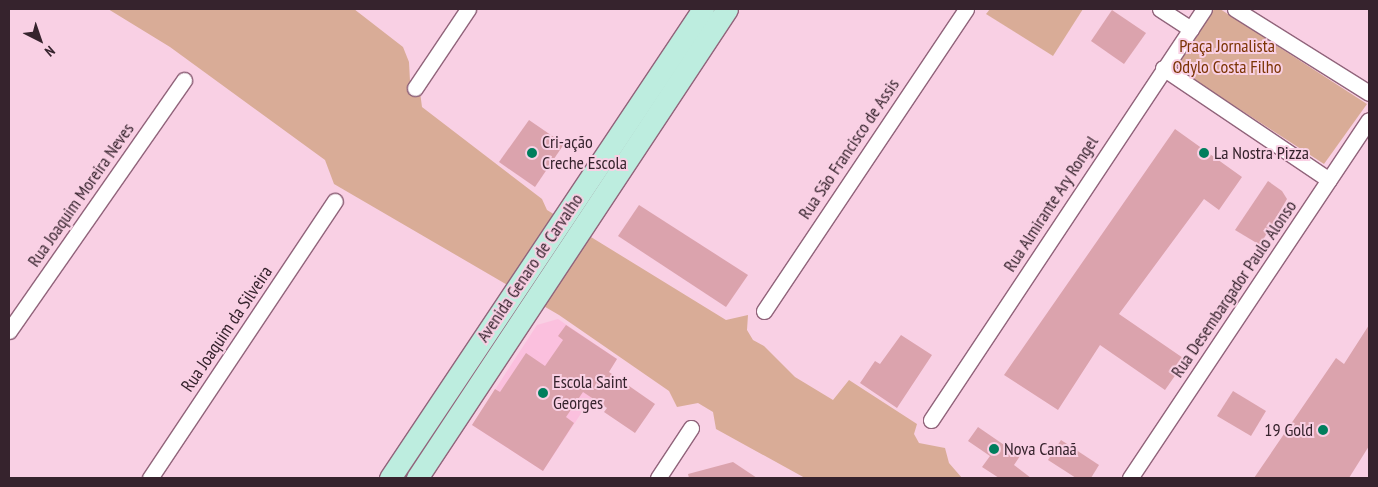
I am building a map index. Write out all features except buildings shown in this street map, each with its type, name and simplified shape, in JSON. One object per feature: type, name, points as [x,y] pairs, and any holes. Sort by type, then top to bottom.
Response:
[{"type":"street","points":[[415,88],[468,9]]},
{"type":"street","name":"Avenida Genaro de Carvalho","points":[[390,478],[703,9]]},
{"type":"street","name":"Avenida Genaro de Carvalho","points":[[417,478],[726,9]]},
{"type":"street","name":"Rua São Francisco de Assis","points":[[764,311],[966,9]]},
{"type":"street","points":[[1160,9],[1191,29]]},
{"type":"street","name":"Rua Almirante Ary Rongel","points":[[931,420],[1163,68],[1204,9]]},
{"type":"street","points":[[1235,9],[1369,93]]},
{"type":"street","points":[[1163,68],[1329,180]]},
{"type":"street","name":"Rua Joaquim Moreira Neves","points":[[9,331],[184,80]]},
{"type":"street","name":"Rua Desembargador Paulo Alonso","points":[[1130,478],[1329,180],[1364,140],[1369,120]]},
{"type":"street","name":"Rua Joaquim da Silveira","points":[[150,478],[335,201]]},
{"type":"street","points":[[565,215],[566,224],[573,230],[580,230],[583,226]]},
{"type":"street","points":[[517,288],[521,285],[529,286],[536,292],[536,298]]},
{"type":"street","points":[[658,478],[691,428]]},
{"type":"shaded area","name":"Escola Saint Georges","points":[[558,319],[617,359],[543,471],[472,425],[537,325]]},
{"type":"green space","points":[[108,9],[354,9],[403,47],[409,62],[410,81],[420,92],[422,107],[542,199],[547,210],[726,320],[748,315],[747,330],[753,340],[764,346],[795,377],[833,400],[849,380],[917,424],[914,434],[919,443],[945,448],[949,463],[962,478],[805,478],[716,429],[713,412],[698,403],[677,407],[669,391],[559,315],[334,184],[325,160],[170,47]]},
{"type":"green space","points":[[990,9],[1083,9],[1053,56],[986,14]]},
{"type":"green space","name":"Praça Jornalista Odylo Costa Filho","points":[[1214,9],[1220,9],[1367,104],[1324,164],[1176,68]]},
{"type":"place","name":"Cri-ação Creche Escola","points":[[532,153]]},
{"type":"place","name":"La Nostra Pizza","points":[[1204,153]]},
{"type":"place","name":"Escola Saint Georges","points":[[543,393]]},
{"type":"place","name":"19 Gold","points":[[1323,430]]},
{"type":"place","name":"Nova Canaã","points":[[994,449]]}]
